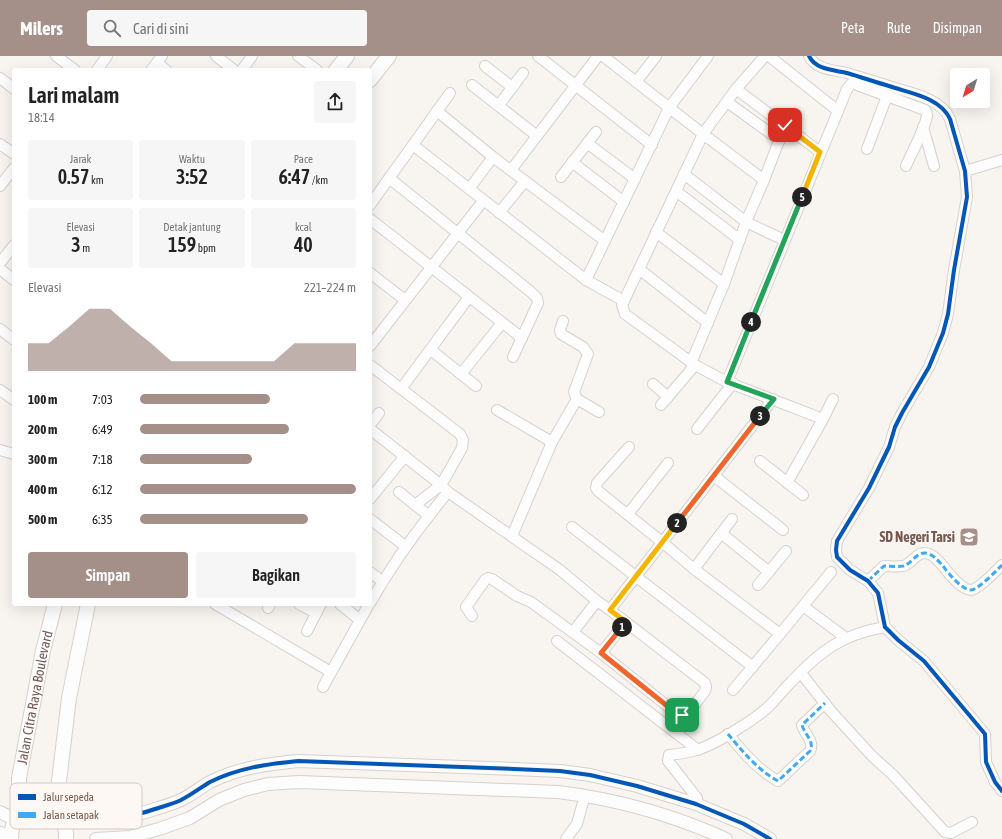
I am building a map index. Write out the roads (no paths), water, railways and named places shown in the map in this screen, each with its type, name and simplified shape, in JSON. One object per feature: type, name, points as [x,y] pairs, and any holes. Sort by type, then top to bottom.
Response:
[{"type":"main road","points":[[338,68],[347,56]]},
{"type":"main road","points":[[372,77],[389,56]]},
{"type":"main road","name":"Jalan Citra Raya Boulevard","points":[[19,783],[45,639],[54,606]]},
{"type":"main road","points":[[61,783],[69,698],[88,606]]},
{"type":"main road","points":[[65,829],[66,839]]},
{"type":"street","points":[[56,56],[72,68]]},
{"type":"street","points":[[98,68],[107,56]]},
{"type":"street","points":[[216,56],[231,68]]},
{"type":"street","points":[[243,68],[252,56]]},
{"type":"street","points":[[298,56],[314,68]]},
{"type":"street","points":[[538,56],[576,84],[652,145]]},
{"type":"street","points":[[511,170],[598,56]]},
{"type":"street","points":[[603,56],[764,180]]},
{"type":"street","points":[[636,82],[656,56]]},
{"type":"street","points":[[586,280],[669,108],[708,56]]},
{"type":"street","points":[[765,56],[736,89],[703,134],[622,305],[625,314],[693,364],[730,382],[823,419]]},
{"type":"street","points":[[769,56],[838,111]]},
{"type":"street","points":[[809,56],[817,65],[866,78],[920,96],[946,111],[950,119],[965,171],[967,197],[948,314],[943,333],[929,367],[902,412],[895,427],[889,447],[870,488],[837,541],[836,546],[837,558],[850,570],[868,581],[878,593],[885,628],[924,661],[985,734],[986,762],[995,782],[1002,792]]},
{"type":"street","points":[[485,66],[512,87]]},
{"type":"street","points":[[499,105],[523,73]]},
{"type":"street","points":[[0,78],[12,87]]},
{"type":"street","points":[[697,429],[730,382],[784,240],[847,89],[852,83],[925,110],[927,115],[923,127],[906,166]]},
{"type":"street","points":[[472,85],[537,136]]},
{"type":"street","points":[[736,89],[820,152]]},
{"type":"street","points":[[372,202],[450,94]]},
{"type":"street","points":[[867,149],[887,96]]},
{"type":"street","points":[[727,102],[780,140]]},
{"type":"street","points":[[437,111],[493,157],[605,241]]},
{"type":"street","points":[[661,405],[693,364],[746,222],[785,125]]},
{"type":"street","points":[[923,127],[934,166]]},
{"type":"street","points":[[561,177],[596,132]]},
{"type":"street","points":[[587,143],[635,179]]},
{"type":"street","points":[[0,144],[12,153]]},
{"type":"street","points":[[413,145],[586,280],[624,301]]},
{"type":"street","points":[[469,189],[493,157]]},
{"type":"street","points":[[965,171],[1002,160]]},
{"type":"street","points":[[572,162],[624,202]]},
{"type":"street","points":[[0,186],[12,171]]},
{"type":"street","points":[[684,174],[746,222],[784,240]]},
{"type":"street","points":[[389,178],[531,292],[538,300],[538,303],[513,357]]},
{"type":"street","points":[[499,213],[525,181]]},
{"type":"street","points":[[676,191],[740,240]]},
{"type":"street","points":[[372,343],[483,201]]},
{"type":"street","points":[[372,221],[522,338]]},
{"type":"street","points":[[656,232],[724,284]]},
{"type":"street","points":[[0,263],[12,248]]},
{"type":"street","points":[[0,269],[12,278]]},
{"type":"street","points":[[639,269],[708,323]]},
{"type":"street","points":[[372,275],[405,300]]},
{"type":"street","points":[[401,389],[469,297]]},
{"type":"street","points":[[563,321],[560,330],[561,334],[584,347],[588,354],[574,392],[577,399],[599,412]]},
{"type":"street","points":[[461,374],[502,323]]},
{"type":"street","points":[[0,329],[12,338]]},
{"type":"street","points":[[431,350],[476,386]]},
{"type":"street","points":[[372,367],[462,437],[462,448],[444,488],[428,515],[382,581],[372,599]]},
{"type":"street","points":[[652,384],[668,397]]},
{"type":"street","points":[[0,390],[12,399]]},
{"type":"street","points":[[512,536],[552,442],[577,399]]},
{"type":"street","points":[[610,610],[774,399]]},
{"type":"street","points":[[787,483],[833,399]]},
{"type":"street","points":[[497,410],[552,442]]},
{"type":"street","points":[[372,422],[379,413]]},
{"type":"street","points":[[372,431],[444,488],[560,570],[597,601],[705,683],[705,691],[687,715],[682,715],[671,709],[601,653],[532,602],[517,596],[492,579],[488,578],[485,580],[466,607],[472,616]]},
{"type":"street","points":[[628,447],[596,486],[598,491],[694,569],[780,634]]},
{"type":"street","points":[[0,450],[12,453]]},
{"type":"street","points":[[372,497],[405,456]]},
{"type":"street","points":[[760,461],[804,496]]},
{"type":"street","points":[[628,514],[668,463]]},
{"type":"street","points":[[714,476],[783,530]]},
{"type":"street","points":[[415,504],[444,488]]},
{"type":"street","points":[[399,492],[428,515]]},
{"type":"street","points":[[694,569],[732,519]]},
{"type":"street","points":[[372,521],[405,546]]},
{"type":"street","points":[[572,527],[753,667]]},
{"type":"street","points":[[721,533],[769,572]]},
{"type":"street","points":[[758,585],[786,551]]},
{"type":"street","points":[[868,581],[884,566],[904,566],[921,554],[929,554],[936,559],[956,581],[964,588],[971,590],[978,587],[1000,570]]},
{"type":"street","points":[[733,690],[831,572]]},
{"type":"street","points":[[372,574],[382,581]]},
{"type":"street","points":[[573,632],[597,601]]},
{"type":"street","points":[[218,606],[331,672]]},
{"type":"street","points":[[342,606],[360,620]]},
{"type":"street","points":[[323,687],[368,606]]},
{"type":"street","points":[[803,606],[846,638]]},
{"type":"street","points":[[307,631],[318,608]]},
{"type":"street","points":[[601,653],[626,622]]},
{"type":"street","points":[[696,804],[697,798],[668,761],[669,755],[698,750],[714,743],[759,715],[812,660],[824,651],[846,638],[874,629],[885,628]]},
{"type":"street","points":[[558,641],[698,750]]},
{"type":"street","points":[[801,673],[825,704],[872,756],[892,775],[945,832],[951,833],[972,822]]},
{"type":"street","points":[[728,734],[738,747],[759,767],[778,781],[810,751],[812,747],[811,742],[802,725],[825,704]]},
{"type":"street","points":[[142,813],[181,800],[210,782],[238,771],[271,764],[298,761],[498,768],[560,771],[590,775],[637,786],[696,804],[744,824],[770,839]]},
{"type":"street","points":[[566,839],[577,824],[590,775]]},
{"type":"street","points":[[96,839],[130,837],[159,830],[190,818],[219,800],[244,790],[268,784],[298,782],[497,788],[585,795],[674,818],[726,839]]},
{"type":"street","points":[[0,812],[10,815]]},
{"type":"place","name":"SD Negeri Tarsi","points":[[969,537]]}]
